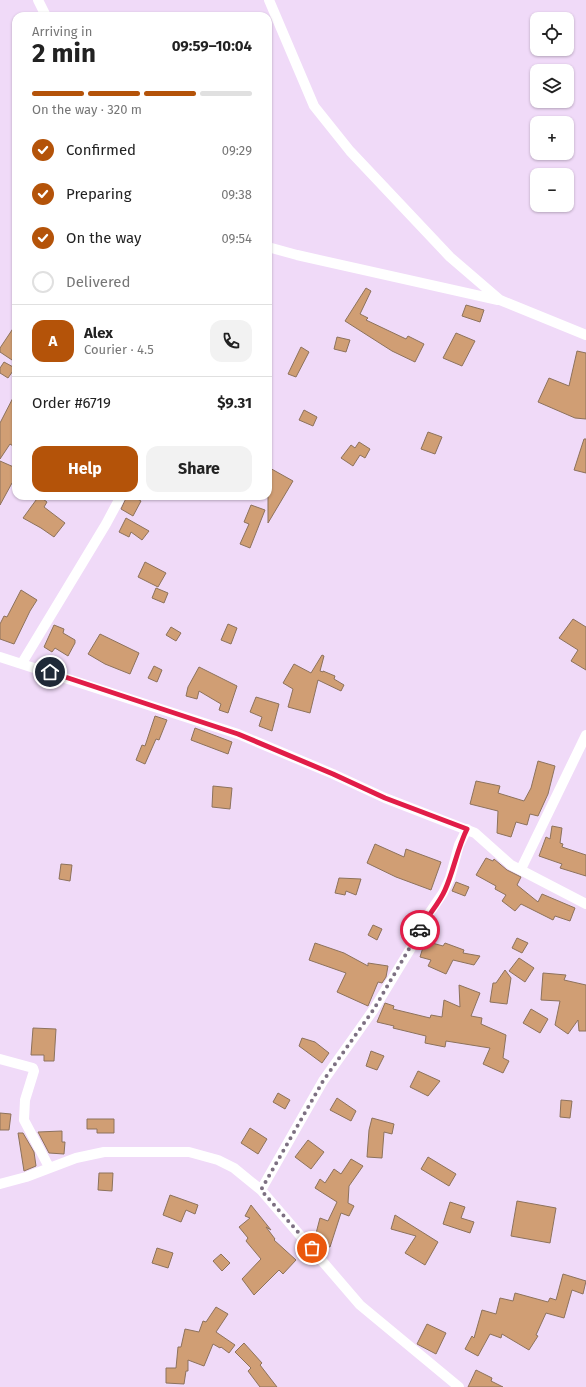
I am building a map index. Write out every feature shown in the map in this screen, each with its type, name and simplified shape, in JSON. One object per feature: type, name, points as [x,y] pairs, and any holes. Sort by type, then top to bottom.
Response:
[{"type":"street","points":[[38,0],[44,12]]},
{"type":"street","points":[[269,0],[314,106],[350,151],[450,257],[500,300]]},
{"type":"street","points":[[272,248],[500,300],[586,335]]},
{"type":"street","points":[[22,663],[106,524],[119,500]]},
{"type":"street","points":[[0,657],[238,734],[333,774],[385,798],[475,832],[511,865],[586,904]]},
{"type":"street","points":[[521,869],[586,735]]},
{"type":"street","points":[[261,1190],[323,1081],[374,1009],[414,943],[426,918],[443,894],[450,878],[459,845],[467,829]]},
{"type":"street","points":[[0,1059],[33,1068],[34,1071],[25,1100],[24,1120],[49,1167]]},
{"type":"street","points":[[0,1184],[26,1177],[76,1158],[104,1152],[189,1152],[218,1160],[234,1168],[261,1190],[360,1305],[459,1387]]},
{"type":"building","points":[[366,288],[371,291],[360,314],[368,318],[366,320],[406,339],[408,336],[424,344],[415,362],[392,351],[345,321]]},
{"type":"building","points":[[466,305],[484,310],[480,322],[462,316]]},
{"type":"building","points":[[12,330],[12,360],[0,352],[0,348]]},
{"type":"building","points":[[456,333],[475,341],[462,366],[443,358]]},
{"type":"building","points":[[337,337],[350,340],[346,352],[334,349]]},
{"type":"building","points":[[301,347],[309,352],[296,377],[288,374]]},
{"type":"building","points":[[577,351],[586,353],[586,419],[575,418],[538,402],[549,378],[569,386]]},
{"type":"building","points":[[4,362],[12,366],[12,372],[8,378],[0,373],[0,368]]},
{"type":"building","points":[[12,400],[12,445],[10,444],[0,459],[0,423]]},
{"type":"building","points":[[304,410],[317,417],[313,426],[299,420]]},
{"type":"building","points":[[428,432],[442,437],[435,454],[421,449]]},
{"type":"building","points":[[584,439],[586,439],[586,473],[574,470]]},
{"type":"building","points":[[359,442],[370,449],[365,458],[360,455],[353,466],[341,458],[351,445],[355,448]]},
{"type":"building","points":[[0,461],[12,466],[12,483],[0,505]]},
{"type":"building","points":[[272,469],[293,481],[268,523],[268,500],[272,500]]},
{"type":"building","points":[[36,500],[44,500],[47,502],[44,507],[65,523],[54,537],[23,518]]},
{"type":"building","points":[[125,500],[141,501],[133,516],[121,509]]},
{"type":"building","points":[[251,505],[265,510],[250,548],[240,544],[249,524],[244,522]]},
{"type":"building","points":[[126,518],[149,531],[142,540],[131,532],[129,537],[119,532]]},
{"type":"building","points":[[145,562],[166,573],[158,587],[138,577]]},
{"type":"building","points":[[156,588],[168,593],[164,603],[152,598]]},
{"type":"building","points":[[21,590],[37,600],[14,644],[0,639],[0,624],[4,616],[7,617]]},
{"type":"building","points":[[573,619],[586,627],[586,670],[571,661],[578,650],[559,638]]},
{"type":"building","points":[[228,624],[237,628],[231,644],[221,640]]},
{"type":"building","points":[[54,625],[64,629],[63,633],[75,640],[75,643],[68,656],[55,648],[52,652],[44,647]]},
{"type":"building","points":[[171,627],[181,633],[176,641],[166,635]]},
{"type":"building","points":[[100,634],[139,653],[130,674],[105,664],[88,654]]},
{"type":"building","points":[[322,655],[324,656],[320,671],[335,676],[334,679],[344,685],[341,691],[318,680],[310,713],[288,707],[293,689],[283,683],[294,664],[311,673]]},
{"type":"building","points":[[154,666],[162,670],[157,682],[148,678]]},
{"type":"building","points":[[199,667],[237,686],[228,713],[219,710],[221,704],[199,691],[197,699],[186,696],[188,687]]},
{"type":"building","points":[[256,697],[279,704],[272,731],[259,726],[262,717],[250,712]]},
{"type":"building","points":[[155,716],[167,720],[159,740],[156,739],[145,764],[136,760],[142,745],[145,746]]},
{"type":"building","points":[[195,728],[232,742],[228,754],[191,740]]},
{"type":"building","points":[[538,761],[555,766],[548,794],[538,816],[530,814],[527,825],[516,822],[511,837],[497,833],[498,811],[470,804],[476,781],[500,786],[498,793],[524,801],[531,788]]},
{"type":"building","points":[[213,786],[232,788],[230,809],[212,807]]},
{"type":"building","points":[[552,826],[562,828],[560,843],[563,844],[562,847],[586,855],[586,876],[560,868],[562,864],[539,856],[546,837],[550,839]]},
{"type":"building","points":[[375,844],[404,857],[406,849],[441,862],[431,890],[396,877],[367,863]]},
{"type":"building","points":[[486,858],[493,861],[494,859],[507,870],[521,877],[517,885],[538,902],[542,894],[575,908],[570,921],[555,916],[553,920],[521,904],[515,911],[502,901],[506,895],[495,889],[496,886],[476,875]]},
{"type":"building","points":[[61,864],[72,865],[70,881],[59,879]]},
{"type":"building","points":[[339,878],[361,879],[356,895],[346,891],[345,895],[335,893]]},
{"type":"building","points":[[456,882],[469,887],[465,896],[452,891]]},
{"type":"building","points":[[373,925],[382,929],[377,940],[368,935]]},
{"type":"building","points":[[517,938],[528,943],[522,953],[512,948]]},
{"type":"building","points":[[425,941],[443,946],[445,943],[464,950],[463,953],[480,956],[474,965],[453,960],[446,974],[428,966],[431,960],[420,957]]},
{"type":"building","points":[[315,943],[344,953],[368,966],[368,963],[388,966],[386,977],[382,983],[378,982],[368,1006],[337,992],[346,973],[309,960]]},
{"type":"building","points":[[519,958],[534,968],[525,982],[509,971]]},
{"type":"building","points":[[505,970],[511,978],[507,1004],[490,1002],[493,983],[496,983]]},
{"type":"building","points":[[543,973],[566,975],[564,980],[586,985],[586,1031],[579,1031],[578,1020],[568,1034],[555,1025],[560,1001],[541,1000]]},
{"type":"building","points":[[459,985],[480,993],[471,1016],[482,1018],[481,1024],[506,1035],[503,1058],[509,1061],[503,1073],[483,1064],[490,1048],[446,1041],[445,1047],[425,1043],[426,1036],[393,1028],[394,1026],[377,1022],[385,1003],[394,1006],[393,1009],[430,1018],[431,1015],[442,1017],[444,1000],[460,1007]]},
{"type":"building","points":[[531,1009],[548,1019],[540,1033],[523,1023]]},
{"type":"building","points":[[33,1028],[56,1029],[54,1061],[44,1061],[44,1055],[31,1055]]},
{"type":"building","points":[[302,1038],[315,1042],[329,1053],[322,1063],[299,1046]]},
{"type":"building","points":[[371,1051],[384,1056],[377,1070],[366,1066]]},
{"type":"building","points":[[418,1071],[440,1081],[428,1096],[410,1087]]},
{"type":"building","points":[[278,1093],[290,1100],[285,1109],[273,1102]]},
{"type":"building","points":[[337,1098],[356,1111],[351,1121],[330,1110]]},
{"type":"building","points":[[561,1100],[572,1101],[570,1118],[560,1117]]},
{"type":"building","points":[[0,1113],[11,1114],[9,1130],[0,1130]]},
{"type":"building","points":[[372,1118],[394,1124],[392,1134],[384,1132],[382,1158],[367,1157],[369,1130]]},
{"type":"building","points":[[87,1119],[114,1119],[114,1133],[97,1133],[97,1129],[87,1129]]},
{"type":"building","points":[[250,1128],[267,1139],[258,1154],[241,1143]]},
{"type":"building","points":[[62,1131],[62,1142],[65,1142],[64,1154],[49,1153],[38,1132]]},
{"type":"building","points":[[18,1133],[23,1133],[34,1152],[36,1166],[24,1171]]},
{"type":"building","points":[[308,1140],[324,1152],[311,1169],[295,1157]]},
{"type":"building","points":[[428,1157],[456,1174],[449,1186],[421,1169]]},
{"type":"building","points":[[351,1159],[363,1166],[349,1186],[348,1203],[354,1206],[349,1216],[341,1213],[330,1247],[315,1243],[314,1241],[320,1218],[328,1221],[337,1202],[315,1188],[320,1179],[325,1183],[334,1169],[341,1174]]},
{"type":"building","points":[[99,1173],[113,1173],[112,1191],[98,1190]]},
{"type":"building","points":[[170,1195],[198,1205],[195,1214],[186,1210],[181,1222],[163,1215]]},
{"type":"building","points":[[517,1201],[556,1208],[550,1243],[511,1236]]},
{"type":"building","points":[[450,1202],[465,1207],[461,1218],[474,1222],[470,1233],[443,1224]]},
{"type":"building","points":[[251,1205],[271,1230],[266,1227],[275,1239],[274,1240],[296,1260],[283,1274],[279,1270],[254,1295],[242,1279],[261,1259],[246,1241],[248,1238],[239,1227],[250,1218],[245,1216]]},
{"type":"building","points":[[395,1215],[438,1242],[425,1265],[405,1253],[416,1236],[391,1229]]},
{"type":"building","points":[[157,1248],[173,1253],[168,1268],[152,1263]]},
{"type":"building","points":[[221,1254],[230,1263],[222,1271],[213,1261]]},
{"type":"building","points":[[563,1274],[586,1281],[583,1294],[572,1290],[564,1318],[546,1313],[536,1335],[538,1336],[529,1350],[502,1334],[501,1338],[490,1334],[478,1356],[465,1349],[472,1336],[474,1338],[482,1310],[496,1314],[500,1298],[513,1301],[515,1293],[548,1302],[550,1298],[556,1300]]},
{"type":"building","points":[[216,1307],[228,1314],[216,1332],[235,1345],[229,1353],[221,1347],[220,1348],[213,1344],[204,1366],[188,1360],[188,1371],[186,1371],[184,1384],[166,1383],[166,1368],[176,1368],[178,1347],[181,1347],[185,1329],[199,1332],[203,1321],[206,1322]]},
{"type":"building","points":[[427,1324],[446,1333],[436,1354],[417,1344]]},
{"type":"building","points":[[244,1343],[262,1363],[260,1365],[277,1387],[260,1387],[248,1371],[251,1368],[235,1352]]},
{"type":"building","points":[[476,1370],[492,1378],[491,1381],[503,1387],[468,1387]]},
{"type":"way so far","points":[[312,1248],[261,1190],[323,1081],[374,1009],[414,943],[420,930]]},
{"type":"route","points":[[50,672],[238,734],[333,774],[385,798],[467,829],[459,845],[456,860],[446,885],[446,889],[426,918],[420,930]]}]
